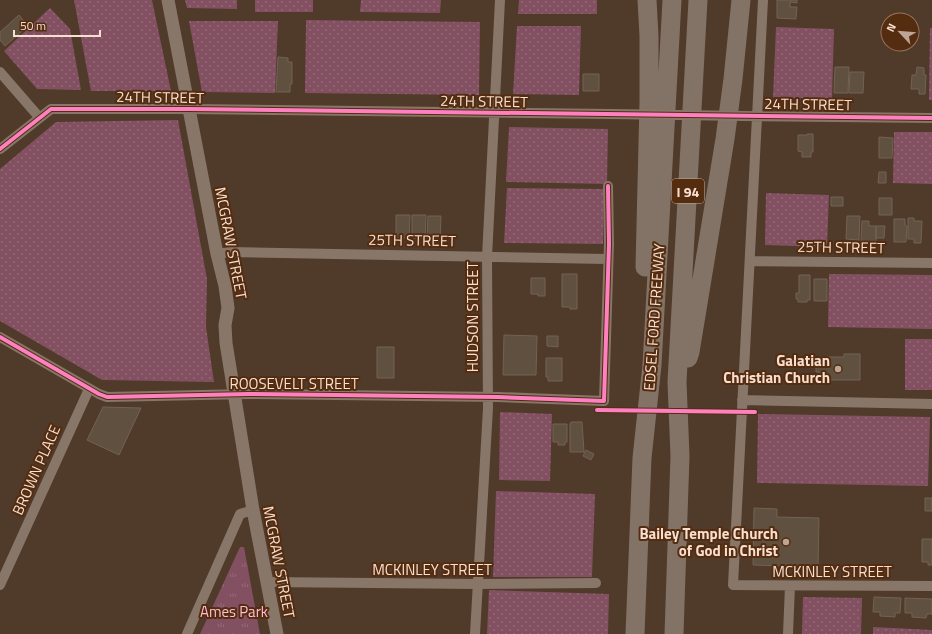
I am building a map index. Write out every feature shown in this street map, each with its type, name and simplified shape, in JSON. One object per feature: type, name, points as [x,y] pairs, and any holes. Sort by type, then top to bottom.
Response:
[{"type":"highway","points":[[648,0],[649,102],[645,281],[652,365]]},
{"type":"highway","name":"EDSEL FORD FREEWAY","points":[[635,634],[642,458],[652,365],[672,0]]},
{"type":"highway","name":"EDSEL FORD FREEWAY","points":[[674,634],[680,456],[677,382],[698,0]]},
{"type":"highway","points":[[677,382],[690,352],[725,139],[741,0]]},
{"type":"highway","points":[[622,634],[631,566],[642,458]]},
{"type":"street","name":"MCGRAW STREET","points":[[168,0],[217,254],[225,286],[228,308],[226,343],[253,510],[277,634]]},
{"type":"street","name":"HUDSON STREET","points":[[475,634],[488,398],[487,257],[500,0]]},
{"type":"street","points":[[764,0],[742,400],[932,404]]},
{"type":"street","points":[[0,72],[39,117]]},
{"type":"street","name":"24TH STREET","points":[[0,149],[51,109],[189,109],[932,118]]},
{"type":"street","points":[[607,258],[609,244],[608,186]]},
{"type":"street","name":"25TH STREET","points":[[217,254],[231,252],[607,258]]},
{"type":"street","name":"ROOSEVELT STREET","points":[[0,337],[99,394],[107,397],[235,395],[604,400],[607,258]]},
{"type":"street","name":"25TH STREET","points":[[750,261],[932,263]]},
{"type":"street","name":"BROWN PLACE","points":[[0,585],[89,388]]},
{"type":"street","name":"MCKINLEY STREET","points":[[742,400],[733,585],[932,586]]},
{"type":"street","points":[[187,634],[240,514],[253,510]]},
{"type":"street","name":"MCKINLEY STREET","points":[[267,582],[477,584],[596,583]]},
{"type":"street","points":[[788,634],[790,586]]},
{"type":"green space","points":[[74,0],[152,0],[171,91],[91,91]]},
{"type":"green space","points":[[185,0],[237,0],[237,9],[187,8]]},
{"type":"green space","points":[[255,0],[313,0],[313,12],[255,12]]},
{"type":"green space","points":[[361,0],[441,0],[440,13],[360,12]]},
{"type":"green space","points":[[519,0],[597,0],[597,14],[518,14]]},
{"type":"green space","points":[[50,8],[70,29],[81,90],[37,89],[4,51]]},
{"type":"green space","points":[[306,20],[480,22],[479,95],[305,93]]},
{"type":"green space","points":[[189,21],[278,21],[275,93],[202,92]]},
{"type":"green space","points":[[517,26],[581,26],[579,95],[513,94]]},
{"type":"green space","points":[[776,27],[834,29],[832,99],[773,97]]},
{"type":"green space","points":[[930,28],[932,28],[932,100],[929,100]]},
{"type":"green space","points":[[178,120],[207,279],[206,327],[214,382],[102,380],[0,321],[0,169],[56,122]]},
{"type":"green space","points":[[509,127],[608,129],[607,184],[506,182]]},
{"type":"green space","points":[[894,132],[932,132],[932,184],[893,183]]},
{"type":"green space","points":[[507,188],[604,189],[603,244],[504,243]]},
{"type":"green space","points":[[766,193],[829,195],[827,247],[765,245]]},
{"type":"green space","points":[[829,274],[932,275],[932,329],[828,327]]},
{"type":"green space","points":[[905,339],[932,339],[932,390],[905,390]]},
{"type":"green space","points":[[500,412],[552,414],[550,481],[499,480]]},
{"type":"green space","points":[[758,414],[930,417],[928,486],[757,483]]},
{"type":"green space","points":[[496,491],[595,494],[592,577],[493,577]]},
{"type":"green space","name":"Ames Park","points":[[240,547],[244,547],[260,634],[200,634]]},
{"type":"green space","points":[[489,590],[609,594],[608,634],[487,634]]},
{"type":"green space","points":[[803,597],[862,598],[861,634],[802,634]]},
{"type":"green space","points":[[873,627],[932,630],[932,634],[873,634]]},
{"type":"building","points":[[777,0],[797,0],[797,3],[790,2],[790,7],[797,7],[796,19],[777,18]]},
{"type":"building","points":[[19,15],[28,26],[5,46],[0,40],[0,32]]},
{"type":"building","points":[[278,57],[288,58],[288,62],[292,62],[292,84],[290,84],[290,92],[276,92]]},
{"type":"building","points":[[835,67],[849,67],[848,93],[834,93]]},
{"type":"building","points":[[917,67],[924,68],[924,75],[926,75],[925,94],[919,94],[919,89],[911,89],[912,75],[916,75]]},
{"type":"building","points":[[850,72],[864,72],[863,93],[849,93]]},
{"type":"building","points":[[583,74],[599,74],[599,91],[583,91]]},
{"type":"building","points":[[813,134],[813,152],[811,152],[811,157],[802,157],[802,152],[798,151],[798,135]]},
{"type":"building","points":[[879,137],[893,138],[892,158],[879,158]]},
{"type":"building","points":[[879,172],[886,172],[886,183],[878,183]]},
{"type":"building","points":[[831,197],[843,197],[843,206],[831,206]]},
{"type":"building","points":[[879,198],[892,198],[892,215],[879,215]]},
{"type":"building","points":[[396,215],[410,215],[409,238],[396,238]]},
{"type":"building","points":[[412,215],[426,215],[425,239],[412,238]]},
{"type":"building","points":[[428,216],[441,216],[440,240],[427,240]]},
{"type":"building","points":[[847,216],[860,216],[859,240],[846,239]]},
{"type":"building","points":[[908,218],[914,218],[914,221],[922,221],[921,243],[914,243],[914,239],[908,239]]},
{"type":"building","points":[[894,219],[905,219],[905,225],[907,226],[906,242],[894,242]]},
{"type":"building","points":[[862,221],[869,221],[869,226],[876,226],[876,242],[861,241]]},
{"type":"building","points":[[876,226],[885,226],[884,238],[876,238]]},
{"type":"building","points":[[562,274],[577,274],[577,309],[562,307]]},
{"type":"building","points":[[799,275],[810,275],[810,300],[807,300],[807,302],[798,302],[798,299],[796,299],[796,293],[799,293]]},
{"type":"building","points":[[531,278],[545,278],[545,296],[531,294]]},
{"type":"building","points":[[814,279],[827,279],[827,301],[814,301]]},
{"type":"building","points":[[504,335],[537,336],[536,375],[503,375]]},
{"type":"building","points":[[547,336],[558,336],[558,347],[547,346]]},
{"type":"building","points":[[377,347],[394,347],[394,378],[377,378]]},
{"type":"building","name":"Galatian Christian Church","points":[[844,354],[860,354],[860,380],[819,380],[819,372],[816,372],[816,364],[819,364],[819,357],[844,357]]},
{"type":"building","points":[[546,358],[562,358],[562,381],[548,381],[548,377],[546,377]]},
{"type":"building","points":[[103,407],[141,408],[119,455],[87,440]]},
{"type":"building","points":[[571,422],[582,422],[584,452],[570,452]]},
{"type":"building","points":[[553,424],[567,424],[567,442],[565,442],[565,445],[558,445],[558,442],[553,442]]},
{"type":"building","points":[[586,450],[594,454],[591,460],[583,456]]},
{"type":"building","points":[[925,498],[932,498],[932,511],[925,511]]},
{"type":"building","name":"Bailey Temple Church of God in Christ","points":[[754,508],[777,509],[777,517],[819,518],[818,567],[753,565]]},
{"type":"building","points":[[922,539],[932,539],[932,565],[928,565],[928,562],[922,562]]},
{"type":"building","points":[[874,597],[901,598],[900,613],[895,613],[895,617],[880,616],[880,612],[873,612]]},
{"type":"building","points":[[905,598],[932,599],[932,614],[927,614],[926,618],[912,617],[912,613],[905,613]]},
{"type":"cycle path","points":[[0,149],[51,109],[189,109],[932,118]]},
{"type":"cycle path","points":[[0,337],[99,394],[107,397],[249,394],[498,397],[604,401],[609,244],[608,186]]},
{"type":"cycle path","points":[[597,410],[755,412]]},
{"type":"place","name":"Galatian Christian Church","points":[[838,369]]},
{"type":"place","name":"Bailey Temple Church of God in Christ","points":[[786,542]]}]
